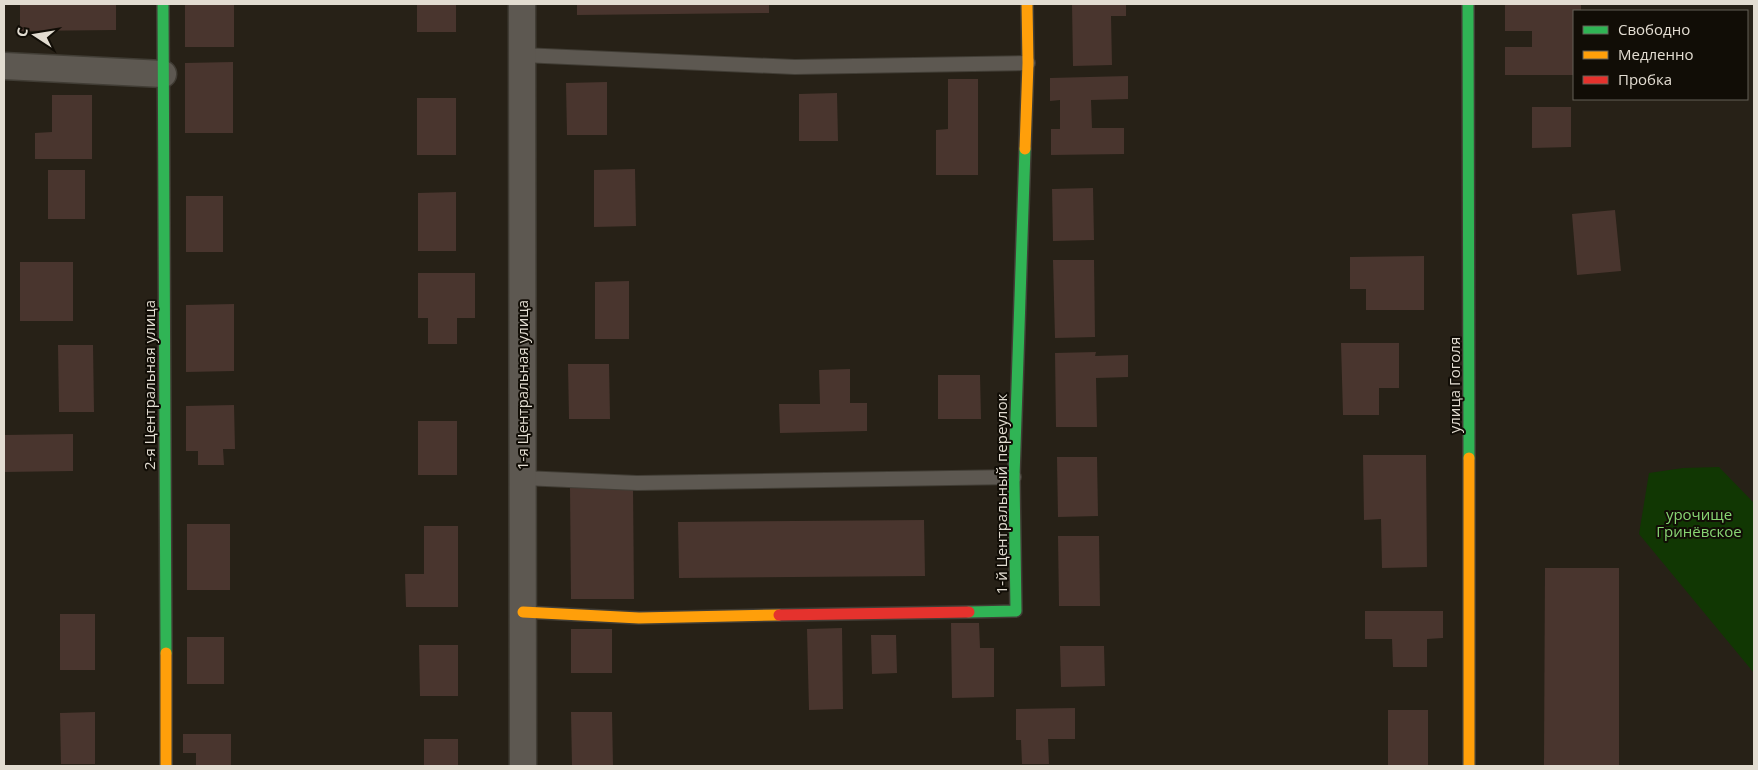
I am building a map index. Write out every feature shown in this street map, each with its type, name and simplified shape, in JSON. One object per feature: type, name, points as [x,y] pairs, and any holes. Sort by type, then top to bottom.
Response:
[{"type":"street","name":"2-я Центральная улица","points":[[163,4],[166,766]]},
{"type":"street","name":"1-я Центральная улица","points":[[522,4],[523,766]]},
{"type":"street","name":"1-й Центральный переулок","points":[[523,612],[639,618],[1016,611],[1014,477],[1028,63],[1027,4]]},
{"type":"street","name":"улица Гоголя","points":[[1468,4],[1469,766]]},
{"type":"street","points":[[4,66],[163,74]]},
{"type":"lane","points":[[522,55],[795,67],[1028,63]]},
{"type":"lane","points":[[523,478],[637,483],[1014,477]]},
{"type":"green space","name":"урочище Гринёвское","points":[[1719,467],[1754,503],[1754,673],[1639,534],[1649,473],[1683,468]]},
{"type":"building","points":[[20,4],[116,4],[116,30],[20,31]]},
{"type":"building","points":[[185,4],[234,4],[234,47],[185,47]]},
{"type":"building","points":[[417,4],[456,4],[456,32],[417,32]]},
{"type":"building","points":[[577,4],[769,4],[769,13],[577,15]]},
{"type":"building","points":[[1072,4],[1126,4],[1126,16],[1111,16],[1112,65],[1073,66]]},
{"type":"building","points":[[1505,4],[1581,4],[1581,10],[1573,10],[1573,75],[1505,75],[1505,47],[1532,47],[1532,31],[1505,31]]},
{"type":"building","points":[[233,62],[233,133],[185,133],[185,63]]},
{"type":"building","points":[[1128,76],[1128,99],[1091,100],[1092,128],[1124,128],[1124,154],[1051,155],[1051,129],[1060,129],[1060,100],[1050,101],[1050,78]]},
{"type":"building","points":[[948,79],[978,79],[978,175],[936,175],[936,130],[948,129]]},
{"type":"building","points":[[607,82],[607,135],[567,135],[566,83]]},
{"type":"building","points":[[837,93],[838,141],[799,141],[799,94]]},
{"type":"building","points":[[52,95],[92,95],[92,159],[35,159],[35,133],[52,132]]},
{"type":"building","points":[[417,98],[456,98],[456,155],[417,155]]},
{"type":"building","points":[[1532,107],[1571,107],[1571,147],[1532,148]]},
{"type":"building","points":[[635,169],[636,226],[594,227],[594,170]]},
{"type":"building","points":[[48,170],[85,170],[85,219],[48,219]]},
{"type":"building","points":[[1093,188],[1094,240],[1053,241],[1052,189]]},
{"type":"building","points":[[456,192],[456,251],[418,251],[418,193]]},
{"type":"building","points":[[186,196],[223,196],[223,252],[186,252]]},
{"type":"building","points":[[1615,210],[1621,271],[1577,275],[1572,214]]},
{"type":"building","points":[[1424,256],[1424,310],[1366,310],[1366,289],[1350,289],[1350,257]]},
{"type":"building","points":[[1053,260],[1094,260],[1095,337],[1055,338]]},
{"type":"building","points":[[20,262],[73,262],[73,321],[20,321]]},
{"type":"building","points":[[418,273],[475,273],[475,318],[457,318],[457,344],[428,344],[428,318],[418,318]]},
{"type":"building","points":[[629,281],[629,339],[595,339],[595,282]]},
{"type":"building","points":[[234,304],[234,371],[186,372],[186,305]]},
{"type":"building","points":[[1341,343],[1399,343],[1399,388],[1379,388],[1379,415],[1343,415]]},
{"type":"building","points":[[58,345],[93,345],[94,412],[59,412]]},
{"type":"building","points":[[1096,352],[1095,356],[1128,355],[1128,377],[1096,378],[1097,427],[1056,427],[1055,353]]},
{"type":"building","points":[[568,364],[609,364],[610,419],[569,419]]},
{"type":"building","points":[[850,369],[850,403],[867,403],[867,431],[780,433],[779,404],[820,404],[819,370]]},
{"type":"building","points":[[938,375],[980,375],[981,419],[938,419]]},
{"type":"building","points":[[234,405],[235,449],[223,449],[224,465],[198,465],[198,451],[186,451],[186,406]]},
{"type":"building","points":[[418,421],[457,421],[457,475],[418,475]]},
{"type":"building","points":[[73,434],[73,471],[4,472],[4,435]]},
{"type":"building","points":[[1363,455],[1426,455],[1427,567],[1382,568],[1381,519],[1364,520]]},
{"type":"building","points":[[1057,457],[1097,457],[1098,516],[1058,517]]},
{"type":"building","points":[[633,486],[634,599],[571,599],[570,487]]},
{"type":"building","points":[[924,520],[925,576],[679,578],[678,522]]},
{"type":"building","points":[[187,524],[230,524],[230,590],[187,590]]},
{"type":"building","points":[[424,526],[458,526],[458,607],[406,607],[405,574],[424,574]]},
{"type":"building","points":[[1058,536],[1099,536],[1100,606],[1059,606]]},
{"type":"building","points":[[1545,568],[1619,568],[1619,766],[1544,766]]},
{"type":"building","points":[[1365,611],[1443,611],[1443,638],[1427,639],[1427,667],[1393,667],[1392,639],[1365,639]]},
{"type":"building","points":[[60,614],[95,614],[95,670],[60,670]]},
{"type":"building","points":[[951,623],[979,623],[980,648],[994,648],[994,697],[952,698]]},
{"type":"building","points":[[842,628],[843,709],[809,710],[807,629]]},
{"type":"building","points":[[571,629],[612,629],[612,673],[571,673]]},
{"type":"building","points":[[871,635],[896,635],[897,673],[872,674]]},
{"type":"building","points":[[187,637],[224,637],[224,684],[187,684]]},
{"type":"building","points":[[419,645],[458,645],[458,696],[420,696]]},
{"type":"building","points":[[1060,646],[1104,646],[1105,686],[1061,687]]},
{"type":"building","points":[[1075,708],[1075,739],[1048,739],[1049,764],[1022,764],[1021,740],[1016,740],[1016,709]]},
{"type":"building","points":[[1388,710],[1428,710],[1428,766],[1388,766]]},
{"type":"building","points":[[95,712],[95,764],[61,764],[60,713]]},
{"type":"building","points":[[571,712],[612,712],[613,766],[572,766]]},
{"type":"building","points":[[183,734],[231,734],[231,766],[196,766],[196,753],[183,753]]},
{"type":"building","points":[[424,739],[458,739],[458,766],[424,766]]},
{"type":"traffic: fast","points":[[163,4],[166,653]]},
{"type":"traffic: fast","points":[[1468,4],[1469,458]]},
{"type":"traffic: fast","points":[[969,612],[1016,611],[1014,477],[1025,149]]},
{"type":"traffic: slow","points":[[1025,149],[1028,63],[1027,4]]},
{"type":"traffic: slow","points":[[1469,458],[1469,766]]},
{"type":"traffic: slow","points":[[523,612],[639,618],[779,615]]},
{"type":"traffic: slow","points":[[166,653],[166,766]]},
{"type":"traffic: jam","points":[[779,615],[969,612]]}]
